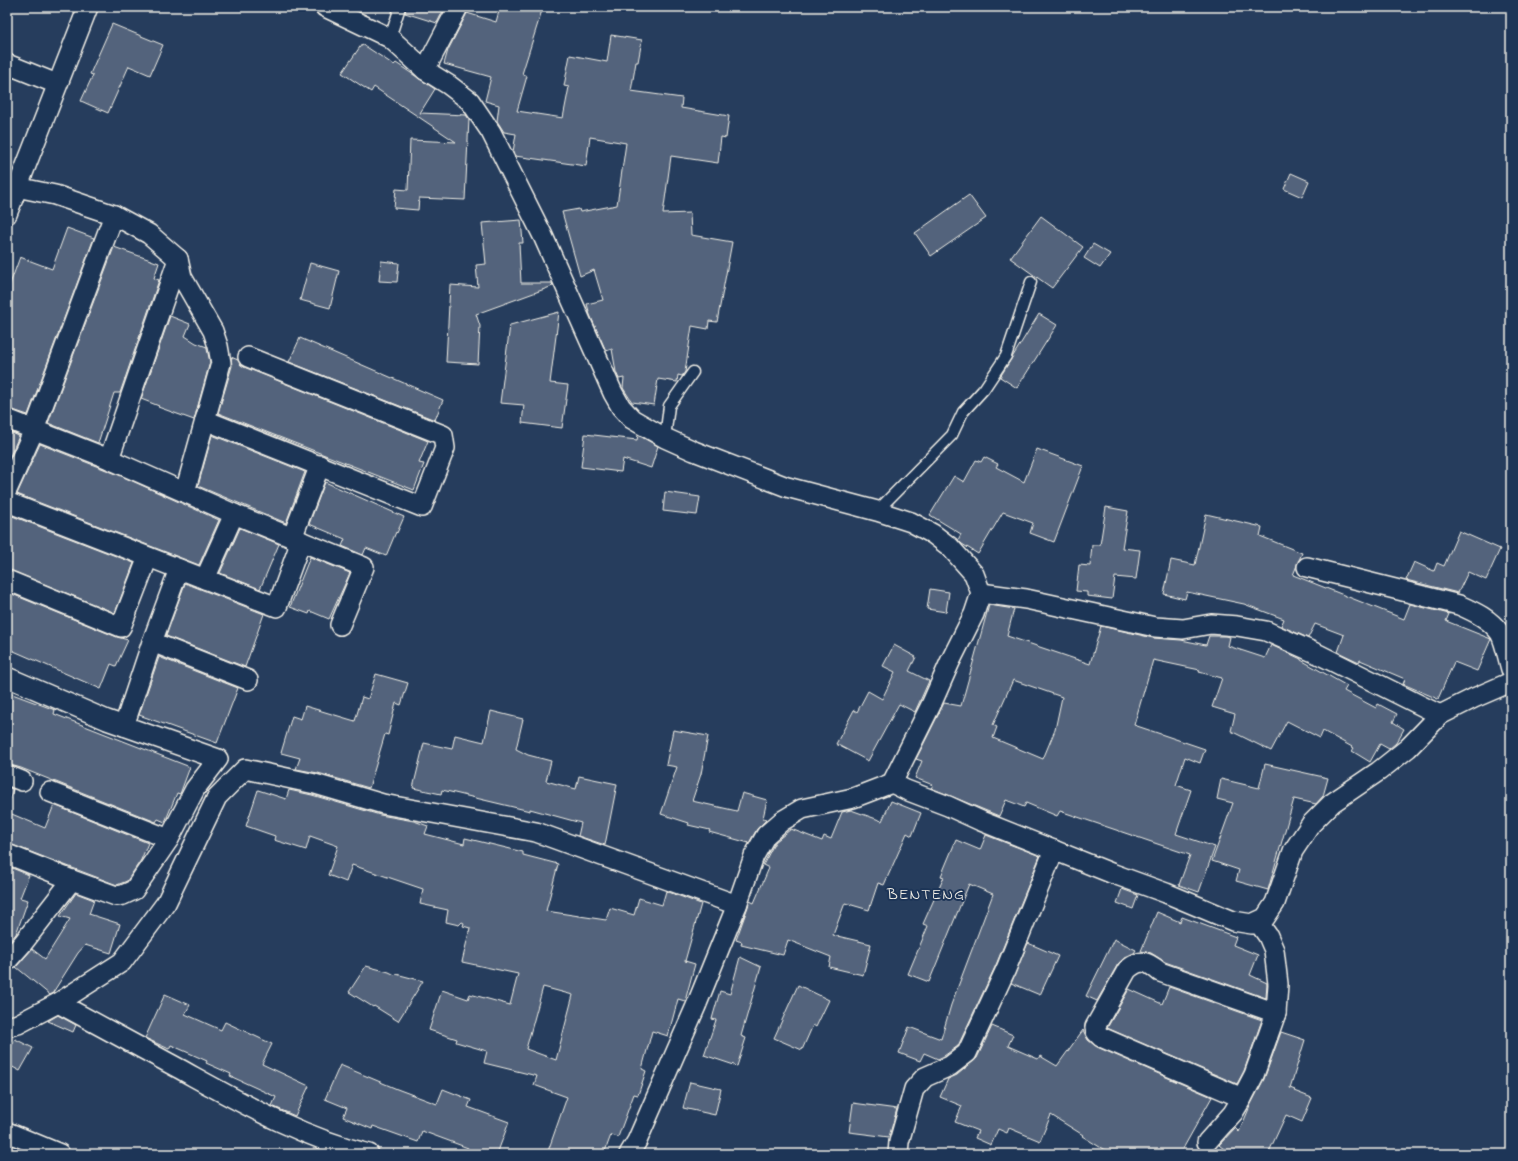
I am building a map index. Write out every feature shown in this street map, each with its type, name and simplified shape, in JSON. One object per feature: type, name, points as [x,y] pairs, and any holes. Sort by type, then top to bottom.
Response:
[{"type":"street","points":[[7,214],[12,186],[57,84],[88,7]]},
{"type":"street","points":[[325,7],[390,38],[425,70],[449,85],[470,101],[491,132],[543,236],[616,398],[621,407],[632,419],[665,438],[694,451],[787,486],[877,510],[912,522],[933,534],[950,547],[974,574],[981,593],[974,614],[950,662],[932,705],[892,783],[853,798],[802,809],[782,821],[766,835],[754,856],[737,905],[687,1027],[637,1141],[629,1154]]},
{"type":"street","points":[[425,70],[458,7]]},
{"type":"street","points":[[7,64],[57,84]]},
{"type":"street","points":[[12,186],[55,195],[114,215],[149,234],[178,260],[182,277],[213,331],[218,346],[220,363],[185,492]]},
{"type":"street","points":[[7,490],[34,430],[114,215]]},
{"type":"street","points":[[109,459],[178,260]]},
{"type":"street","points":[[205,420],[422,507],[445,448],[442,435],[248,357]]},
{"type":"street","points":[[7,419],[109,459],[234,514],[364,567],[340,625]]},
{"type":"street","points":[[7,502],[277,607],[320,465]]},
{"type":"street","points":[[205,579],[234,514]]},
{"type":"street","points":[[7,580],[121,627],[148,557]]},
{"type":"street","points":[[1307,567],[1459,606],[1478,614],[1490,622],[1500,634],[1511,669]]},
{"type":"street","points":[[124,726],[152,642],[179,569]]},
{"type":"street","points":[[981,593],[1026,599],[1155,627],[1183,629],[1211,624],[1266,631],[1320,655],[1440,715]]},
{"type":"street","points":[[152,642],[248,680]]},
{"type":"street","points":[[7,678],[124,726],[218,758],[196,789],[169,839],[134,890],[123,895],[116,896],[108,894],[7,854]]},
{"type":"street","points":[[892,783],[981,821],[1166,893],[1233,921],[1252,924],[1265,918],[1275,903],[1293,850],[1311,824],[1332,803],[1379,771],[1408,748],[1440,715],[1511,682]]},
{"type":"street","points":[[7,1027],[18,1024],[58,1003],[122,962],[166,903],[217,797],[245,769],[315,784],[383,804],[536,832],[737,905]]},
{"type":"street","points":[[50,792],[169,839]]},
{"type":"street","points":[[898,1154],[914,1089],[925,1077],[950,1066],[966,1053],[1006,969],[1054,850]]},
{"type":"street","points":[[7,961],[15,940],[72,880]]},
{"type":"street","points":[[1207,1142],[1232,1113],[1242,1098],[1254,1075],[1276,1013],[1278,984],[1274,950],[1268,936],[1258,922]]},
{"type":"street","points":[[1242,1098],[1101,1037],[1096,1032],[1095,1027],[1127,970],[1134,964],[1142,962],[1150,963],[1160,972],[1276,1013]]},
{"type":"street","points":[[58,1003],[238,1102],[309,1136],[369,1154]]},
{"type":"street","points":[[7,1132],[60,1154]]},
{"type":"lane","points":[[390,38],[400,7]]},
{"type":"lane","points":[[877,510],[952,435],[963,412],[984,389],[1006,356],[1031,282]]},
{"type":"lane","points":[[665,438],[669,406],[693,372]]},
{"type":"building","points":[[406,7],[445,7],[437,23],[405,13]]},
{"type":"building","points":[[502,7],[543,7],[522,74],[527,76],[517,111],[563,118],[569,87],[564,86],[570,55],[607,62],[611,35],[642,40],[638,62],[636,62],[631,91],[682,98],[681,108],[729,116],[726,138],[721,137],[718,163],[671,156],[663,214],[690,213],[691,235],[732,242],[717,322],[709,321],[708,329],[692,326],[685,372],[682,376],[678,375],[677,382],[658,379],[654,405],[632,402],[623,388],[624,378],[619,379],[616,372],[612,349],[606,351],[590,315],[587,304],[603,300],[594,270],[580,276],[562,212],[579,209],[580,212],[617,205],[626,143],[590,137],[586,166],[515,156],[513,152],[516,134],[504,132],[497,121],[499,105],[485,101],[491,77],[444,64],[448,50],[467,13],[496,22],[499,11],[501,11]]},
{"type":"building","points":[[112,24],[163,45],[150,75],[129,66],[108,113],[81,101],[93,75],[90,74]]},
{"type":"building","points":[[362,44],[394,65],[396,63],[435,89],[420,113],[466,115],[469,119],[465,200],[419,198],[418,210],[394,208],[396,189],[408,190],[410,140],[456,142],[374,87],[371,92],[342,73]]},
{"type":"building","points":[[1291,173],[1309,181],[1302,197],[1284,189]]},
{"type":"building","points":[[969,195],[986,218],[931,256],[915,233]]},
{"type":"building","points":[[1041,216],[1083,247],[1052,288],[1010,258]]},
{"type":"building","points":[[521,220],[523,243],[519,243],[521,283],[552,283],[553,286],[476,314],[480,326],[478,364],[446,362],[450,285],[478,287],[476,265],[486,264],[482,223]]},
{"type":"building","points":[[67,228],[94,238],[28,415],[7,408],[7,292],[20,257],[52,269]]},
{"type":"building","points":[[1093,244],[1110,254],[1100,268],[1084,258]]},
{"type":"building","points":[[114,247],[159,263],[154,278],[159,280],[120,393],[114,393],[98,443],[48,423]]},
{"type":"building","points":[[381,261],[399,263],[397,282],[379,281]]},
{"type":"building","points":[[310,263],[339,271],[330,308],[300,300]]},
{"type":"building","points":[[559,312],[550,383],[568,385],[562,428],[522,423],[524,405],[500,403],[510,325]]},
{"type":"building","points":[[1039,314],[1057,325],[1017,388],[1000,377]]},
{"type":"building","points":[[170,316],[190,324],[185,336],[196,343],[207,347],[210,362],[194,420],[141,399]]},
{"type":"building","points":[[300,338],[443,400],[435,420],[289,362]]},
{"type":"building","points":[[231,357],[238,360],[244,367],[428,441],[419,463],[424,464],[414,490],[218,413],[232,366]]},
{"type":"building","points":[[7,431],[19,436],[7,463]]},
{"type":"building","points":[[585,434],[637,440],[638,435],[658,446],[651,468],[623,459],[621,472],[581,467]]},
{"type":"building","points":[[212,435],[305,472],[286,523],[198,486]]},
{"type":"building","points":[[40,444],[119,475],[219,520],[199,565],[17,494]]},
{"type":"building","points":[[1037,449],[1083,466],[1054,542],[1030,533],[1033,523],[1003,512],[978,554],[958,540],[961,534],[930,515],[954,476],[964,482],[976,460],[981,462],[984,457],[998,464],[996,467],[1024,482]]},
{"type":"building","points":[[325,482],[404,517],[386,556],[366,548],[363,555],[342,546],[345,539],[309,524]]},
{"type":"building","points":[[665,492],[700,497],[697,515],[663,511]]},
{"type":"building","points":[[1106,507],[1128,511],[1122,548],[1140,550],[1136,579],[1115,577],[1112,599],[1087,596],[1087,592],[1076,591],[1079,565],[1090,566],[1092,545],[1100,545]]},
{"type":"building","points":[[7,514],[134,563],[115,613],[7,569]]},
{"type":"building","points":[[1206,514],[1262,527],[1260,536],[1302,553],[1293,575],[1404,619],[1410,604],[1449,614],[1446,621],[1491,639],[1477,671],[1454,662],[1438,699],[1403,684],[1405,679],[1360,660],[1359,662],[1338,652],[1344,635],[1315,624],[1308,638],[1281,626],[1284,619],[1244,604],[1187,592],[1185,599],[1164,594],[1171,560],[1195,565]]},
{"type":"building","points":[[240,528],[279,544],[260,589],[220,573]]},
{"type":"building","points":[[1459,531],[1500,549],[1486,580],[1468,572],[1458,593],[1406,580],[1414,562],[1434,571],[1437,563],[1444,566]]},
{"type":"building","points":[[310,557],[350,573],[329,619],[310,611],[309,614],[290,607]]},
{"type":"building","points":[[185,583],[264,614],[245,667],[166,636]]},
{"type":"building","points":[[930,589],[949,592],[946,612],[927,609]]},
{"type":"building","points":[[7,592],[117,637],[128,640],[116,666],[111,664],[101,689],[7,648]]},
{"type":"building","points":[[989,605],[1014,609],[1007,636],[1090,664],[1101,626],[1153,638],[1181,640],[1206,645],[1209,636],[1225,636],[1230,637],[1228,646],[1265,658],[1271,645],[1301,659],[1347,686],[1344,691],[1376,708],[1378,704],[1397,714],[1393,722],[1404,729],[1396,743],[1389,749],[1380,744],[1370,762],[1352,751],[1354,748],[1323,731],[1320,738],[1287,721],[1271,751],[1231,731],[1235,714],[1212,707],[1222,678],[1199,672],[1200,670],[1153,660],[1134,725],[1205,749],[1200,763],[1185,757],[1176,785],[1191,790],[1176,834],[1215,847],[1199,892],[1179,885],[1190,855],[1060,811],[1057,816],[1026,803],[1024,807],[1006,800],[999,816],[931,788],[933,785],[915,778],[922,761],[916,759],[944,703],[961,706]],"holes":[[[1013,680],[1062,697],[1055,730],[1043,759],[993,738],[997,727],[993,725]]]},
{"type":"building","points":[[894,645],[916,657],[909,671],[929,681],[915,712],[899,704],[868,761],[836,744],[854,710],[857,712],[868,691],[882,699],[895,672],[883,666]]},
{"type":"building","points":[[159,657],[238,688],[217,743],[139,715]]},
{"type":"building","points":[[376,674],[408,683],[401,705],[396,703],[388,735],[385,734],[369,788],[318,773],[296,769],[300,758],[281,753],[292,716],[301,719],[305,706],[355,721],[362,697],[368,699]]},
{"type":"building","points":[[7,692],[55,710],[54,714],[190,767],[180,794],[177,793],[165,822],[158,819],[156,822],[21,768],[7,764]]},
{"type":"building","points":[[491,711],[523,719],[516,749],[528,755],[551,761],[546,781],[576,789],[579,776],[617,784],[605,845],[578,836],[581,823],[530,809],[530,811],[442,790],[441,794],[413,788],[424,743],[452,749],[455,735],[484,742]]},
{"type":"building","points":[[673,730],[708,736],[701,774],[692,801],[737,811],[742,793],[767,800],[763,818],[767,819],[757,829],[749,843],[709,832],[710,830],[688,825],[689,823],[661,814],[677,767],[666,765]]},
{"type":"building","points":[[1265,764],[1328,778],[1323,796],[1316,804],[1294,799],[1268,890],[1236,881],[1239,870],[1212,861],[1233,803],[1217,799],[1221,779],[1259,788]]},
{"type":"building","points":[[7,787],[13,789],[9,802],[7,801]]},
{"type":"building","points":[[258,790],[286,799],[289,790],[312,795],[380,815],[414,821],[428,826],[425,834],[464,844],[465,838],[523,852],[523,855],[558,864],[546,911],[606,920],[610,908],[634,915],[639,898],[662,905],[666,891],[701,904],[685,961],[695,964],[685,1001],[678,999],[668,1036],[652,1031],[642,1069],[646,1071],[638,1095],[634,1094],[618,1137],[611,1135],[604,1154],[547,1154],[567,1097],[534,1085],[537,1076],[484,1063],[487,1051],[456,1042],[457,1039],[429,1030],[442,990],[468,999],[470,994],[510,1005],[518,974],[462,962],[470,928],[463,926],[464,923],[462,922],[459,925],[446,922],[448,910],[420,904],[423,889],[352,865],[346,882],[328,875],[338,846],[310,836],[306,850],[274,840],[275,836],[246,826]],"holes":[[[543,987],[573,995],[556,1060],[526,1049]]]},
{"type":"building","points":[[891,801],[921,813],[912,836],[907,833],[884,885],[878,883],[869,910],[845,903],[833,935],[871,944],[863,975],[829,967],[831,957],[788,940],[783,955],[741,945],[742,942],[736,940],[750,901],[754,903],[769,868],[763,865],[775,842],[791,829],[822,841],[824,836],[831,839],[842,812],[851,810],[882,821]]},
{"type":"building","points":[[54,805],[148,843],[141,860],[127,881],[117,885],[7,843],[7,812],[45,828]]},
{"type":"building","points":[[986,835],[1040,856],[996,965],[958,1046],[938,1059],[924,1053],[920,1061],[899,1053],[909,1027],[941,1039],[951,1005],[993,894],[969,884],[929,982],[908,974],[928,926],[923,924],[944,877],[941,876],[956,840],[980,850]]},
{"type":"building","points":[[7,866],[29,875],[20,898],[28,900],[16,934],[7,944]]},
{"type":"building","points":[[1122,889],[1138,895],[1133,909],[1117,903]]},
{"type":"building","points":[[76,893],[94,900],[89,914],[120,924],[111,953],[85,945],[50,995],[16,967],[32,949],[45,959],[70,919],[60,916]]},
{"type":"building","points":[[1157,912],[1180,922],[1182,917],[1236,937],[1233,945],[1258,955],[1250,975],[1267,983],[1266,998],[1165,962],[1151,953],[1141,951]]},
{"type":"building","points":[[1114,939],[1136,950],[1134,953],[1125,957],[1118,964],[1097,1001],[1086,996]]},
{"type":"building","points":[[1028,943],[1058,956],[1040,995],[1011,983]]},
{"type":"building","points":[[740,957],[761,967],[741,1036],[746,1038],[737,1066],[704,1055],[716,1020],[712,1019],[720,991],[730,994]]},
{"type":"building","points":[[366,966],[395,975],[423,981],[398,1021],[349,992]]},
{"type":"building","points":[[798,985],[829,1000],[816,1027],[813,1025],[802,1050],[774,1038]]},
{"type":"building","points":[[1169,987],[1262,1020],[1244,1071],[1237,1084],[1107,1028],[1129,989],[1162,1004]]},
{"type":"building","points":[[165,994],[190,1005],[185,1014],[221,1030],[225,1022],[272,1044],[262,1064],[309,1086],[295,1116],[272,1106],[276,1097],[230,1076],[231,1074],[206,1063],[207,1061],[171,1045],[169,1049],[145,1038]]},
{"type":"building","points":[[58,1015],[76,1025],[73,1032],[48,1021]]},
{"type":"building","points":[[992,1026],[1013,1035],[1008,1046],[1038,1059],[1040,1056],[1057,1066],[1083,1030],[1088,1040],[1097,1047],[1212,1097],[1180,1154],[1111,1154],[1051,1115],[1040,1141],[1009,1128],[1007,1133],[998,1129],[991,1145],[975,1138],[978,1131],[955,1122],[962,1106],[940,1097],[948,1079],[957,1075],[977,1058]]},
{"type":"building","points":[[1281,1032],[1305,1040],[1290,1088],[1312,1098],[1302,1122],[1286,1115],[1268,1154],[1230,1154],[1219,1145],[1235,1128],[1239,1132],[1264,1079]]},
{"type":"building","points":[[15,1039],[33,1048],[20,1071],[7,1064],[7,1054]]},
{"type":"building","points":[[340,1065],[437,1104],[443,1089],[471,1100],[468,1107],[509,1122],[497,1154],[466,1154],[468,1148],[422,1131],[418,1142],[373,1126],[372,1129],[343,1117],[347,1108],[325,1099]]},
{"type":"building","points":[[690,1082],[721,1089],[715,1115],[683,1108]]},
{"type":"building","points":[[853,1103],[897,1109],[889,1137],[849,1132]]},
{"type":"district","name":"BENTENG","points":[[926,893]]}]
